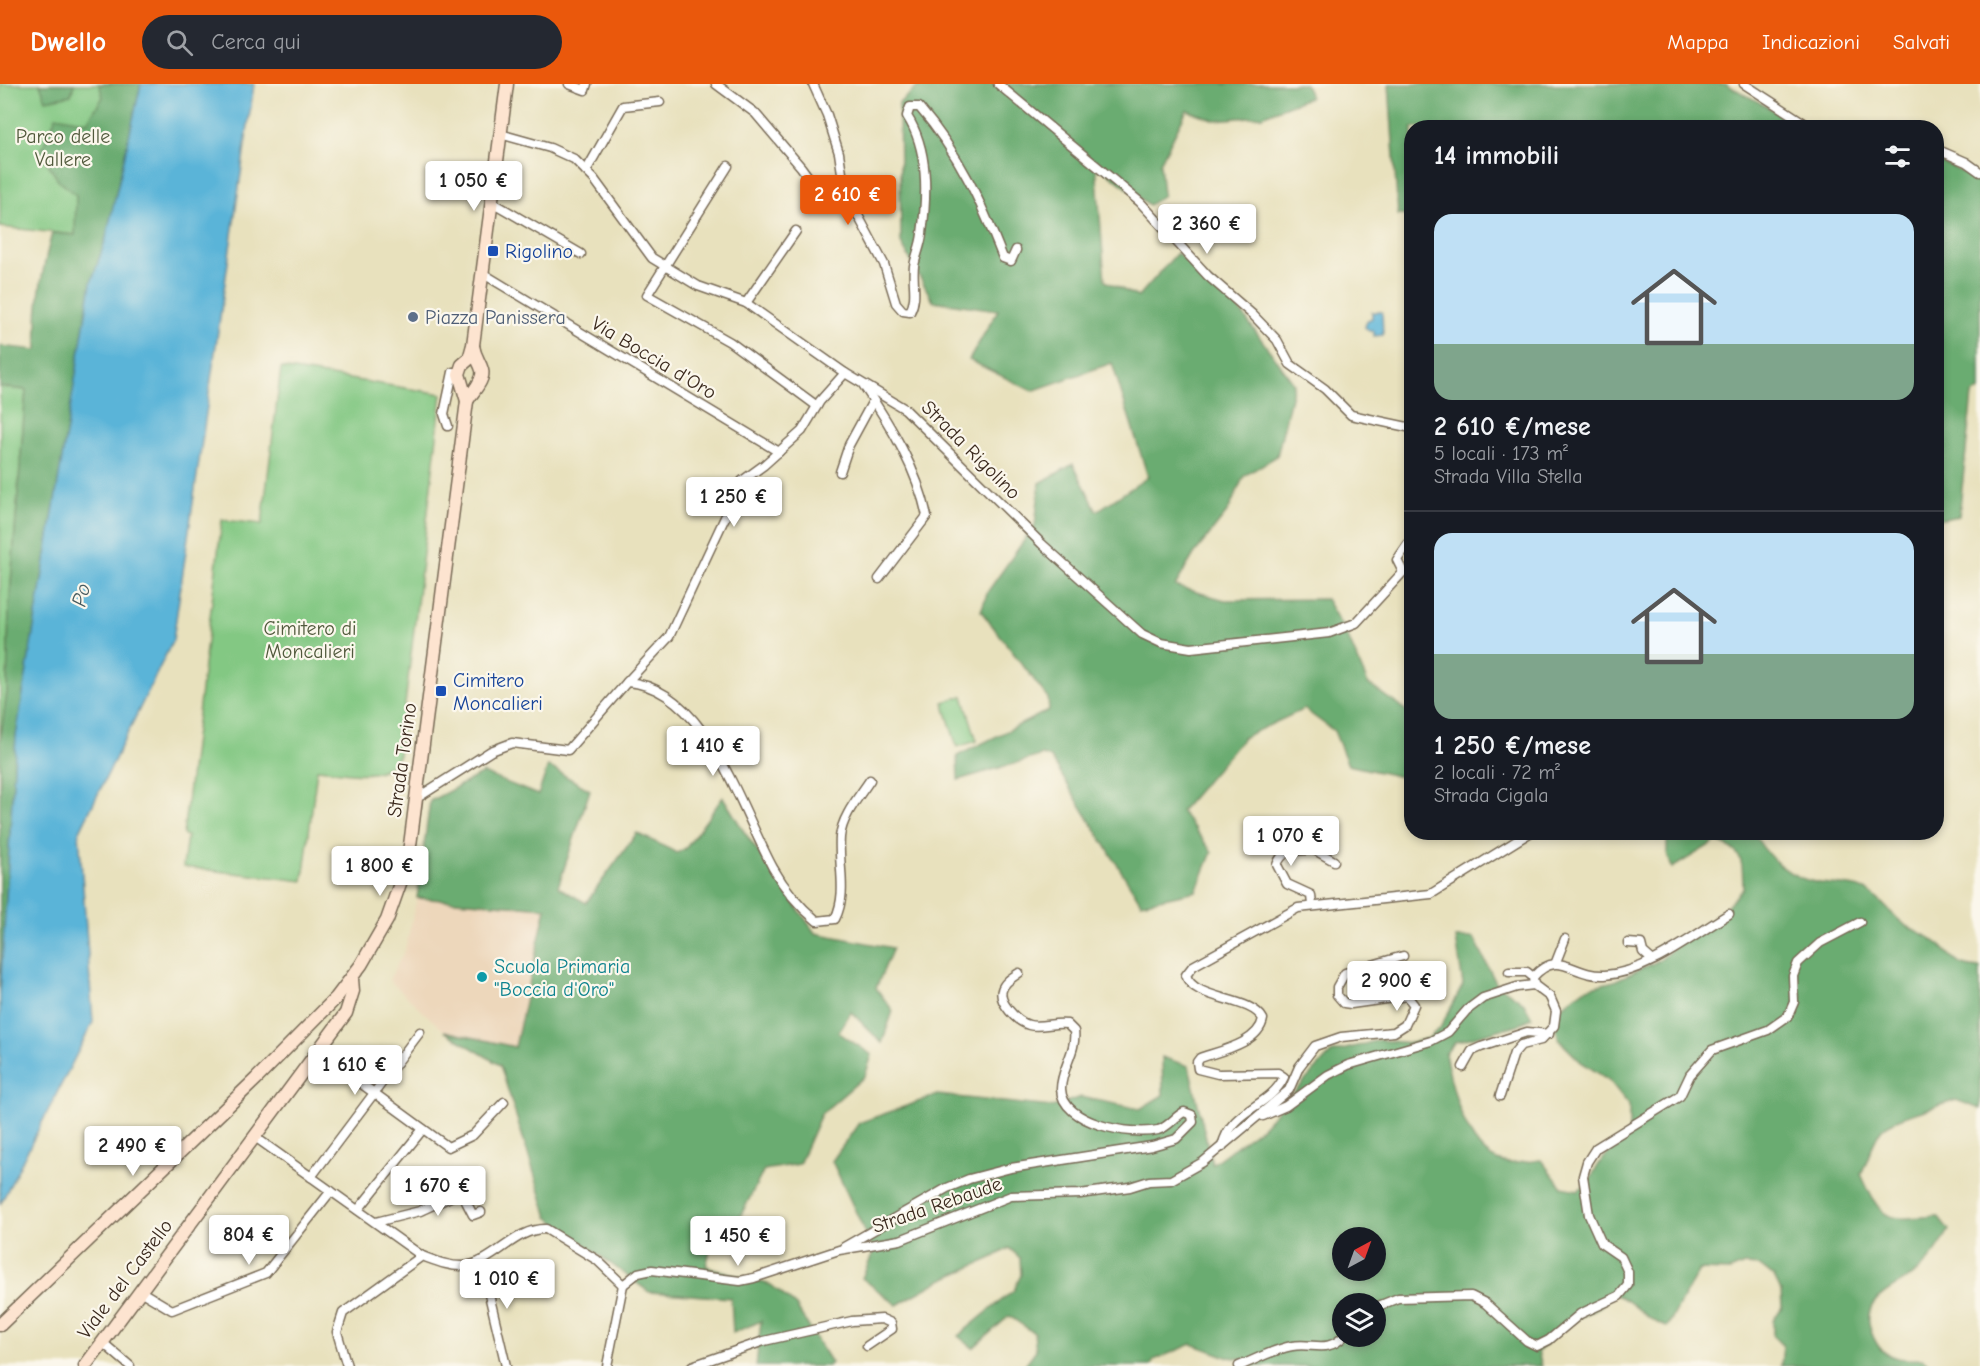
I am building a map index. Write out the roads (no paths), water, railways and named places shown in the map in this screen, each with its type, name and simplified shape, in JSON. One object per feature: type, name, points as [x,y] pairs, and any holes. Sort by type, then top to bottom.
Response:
[{"type":"main road","name":"Strada Torino","points":[[0,1325],[256,1079],[352,979],[387,920],[408,861],[467,401],[459,374],[462,364],[469,359],[473,345],[507,84]]},
{"type":"main road","name":"Strada Torino","points":[[467,401],[482,379],[482,368],[476,361],[473,345]]},
{"type":"main road","name":"Viale del Castello","points":[[85,1366],[346,1013],[353,991],[352,979]]},
{"type":"street","points":[[569,84],[585,90],[587,84]]},
{"type":"street","points":[[716,84],[755,113],[823,197],[836,202],[846,200]]},
{"type":"street","points":[[813,84],[827,115],[839,153],[846,200],[854,208],[884,264],[896,303],[903,311],[910,312],[915,303],[914,267],[922,237],[926,195],[922,147],[907,116],[910,106],[919,107],[967,174],[1003,258],[1011,261],[1016,250]]},
{"type":"street","points":[[998,84],[1140,202],[1208,276],[1277,340],[1290,364],[1325,389],[1350,415],[1404,426]]},
{"type":"street","points":[[1744,84],[1800,120]]},
{"type":"street","points":[[586,171],[623,106],[660,102]]},
{"type":"street","name":"Strada Rigolino","points":[[500,134],[550,148],[574,159],[586,171],[652,258],[698,286],[746,303],[845,373],[905,409],[1042,544],[1142,634],[1161,643],[1191,648],[1329,633],[1356,623],[1403,572],[1397,560],[1404,552]]},
{"type":"street","points":[[1944,152],[1966,162],[1980,172]]},
{"type":"street","points":[[728,165],[667,268],[647,295],[729,342],[817,406]]},
{"type":"street","points":[[490,201],[581,254]]},
{"type":"street","points":[[746,303],[796,231]]},
{"type":"street","name":"Via Boccia d'Oro","points":[[482,273],[779,452]]},
{"type":"street","points":[[447,426],[444,414],[453,372]]},
{"type":"street","points":[[417,798],[491,751],[512,743],[568,750],[669,637],[742,481],[779,452],[802,430],[817,406],[845,373]]},
{"type":"street","points":[[861,382],[901,447],[923,498],[927,516],[879,579]]},
{"type":"street","points":[[840,472],[849,446],[873,401]]},
{"type":"street","points":[[627,682],[644,683],[664,693],[697,722],[722,765],[774,870],[801,908],[817,921],[835,919],[842,905],[840,835],[848,814],[870,780]]},
{"type":"street","points":[[1313,849],[1324,830]]},
{"type":"street","points":[[1222,1147],[1225,1133],[1232,1122],[1274,1091],[1284,1077],[1280,1073],[1218,1074],[1198,1069],[1197,1064],[1200,1058],[1247,1039],[1258,1029],[1263,1019],[1251,1009],[1195,987],[1188,980],[1187,974],[1196,964],[1292,911],[1312,906],[1431,894],[1518,840]]},
{"type":"street","points":[[1312,906],[1311,895],[1287,884],[1277,865],[1281,856],[1288,852],[1313,849],[1334,861]]},
{"type":"street","points":[[1254,1120],[1286,1106],[1328,1075],[1347,1065],[1431,1041],[1448,1032],[1467,1010],[1483,998],[1534,981],[1545,965],[1556,962],[1583,972],[1604,975],[1644,964],[1729,914]]},
{"type":"street","points":[[1386,1303],[1398,1298],[1471,1296],[1485,1303],[1527,1341],[1537,1346],[1580,1314],[1618,1296],[1628,1285],[1628,1272],[1621,1257],[1602,1244],[1590,1215],[1583,1176],[1587,1162],[1596,1148],[1680,1096],[1690,1075],[1712,1050],[1768,1030],[1788,1016],[1794,1002],[1792,976],[1798,963],[1808,952],[1827,938],[1860,922]]},
{"type":"street","points":[[1556,962],[1565,939]]},
{"type":"street","points":[[1628,943],[1641,944],[1643,952],[1652,960]]},
{"type":"street","name":"Strada Rebaude","points":[[623,1285],[638,1273],[652,1270],[740,1281],[839,1250],[900,1240],[1011,1196],[1080,1194],[1130,1187],[1149,1181],[1171,1180],[1203,1162],[1289,1090],[1299,1067],[1315,1046],[1341,1037],[1394,1032],[1405,1024],[1414,1005],[1407,996],[1351,1004],[1344,1003],[1337,995],[1337,987],[1345,973],[1403,956]]},
{"type":"street","points":[[1500,1096],[1514,1053],[1521,1045],[1541,1040],[1549,1034],[1554,1026],[1556,1011],[1550,997],[1527,972],[1509,972]]},
{"type":"street","points":[[839,1250],[946,1188],[969,1179],[1011,1168],[1152,1146],[1176,1139],[1192,1125],[1192,1116],[1184,1112],[1162,1128],[1147,1131],[1130,1130],[1100,1125],[1070,1110],[1062,1099],[1061,1089],[1075,1044],[1074,1031],[1067,1024],[1029,1025],[1016,1017],[1001,997],[1001,991],[1004,985],[1019,973]]},
{"type":"street","points":[[311,1176],[420,1032]]},
{"type":"street","points":[[1463,1067],[1472,1051],[1481,1047],[1527,1032],[1549,1034]]},
{"type":"street","points":[[318,1052],[448,1147],[473,1135],[504,1102]]},
{"type":"street","points":[[358,1210],[423,1129]]},
{"type":"street","points":[[255,1137],[422,1256],[446,1264],[465,1266],[481,1261],[518,1237],[536,1229],[546,1229],[597,1260],[623,1285],[608,1366]]},
{"type":"street","points":[[140,1291],[172,1310],[266,1274],[331,1191]]},
{"type":"street","points":[[376,1222],[420,1210],[461,1192],[473,1215],[482,1212]]},
{"type":"street","points":[[347,1366],[337,1332],[343,1313],[422,1256]]},
{"type":"street","points":[[481,1261],[506,1366]]},
{"type":"street","points":[[692,1366],[764,1341],[852,1322],[882,1319],[891,1323],[892,1329],[867,1346]]},
{"type":"street","points":[[102,1342],[130,1366]]},
{"type":"street","points":[[1239,1366],[1293,1346],[1318,1348],[1332,1346]]},
{"type":"water","name":"Po","points":[[141,84],[254,84],[173,640],[79,833],[93,1022],[0,1205],[0,994],[16,736],[91,283],[106,238]]},
{"type":"water","points":[[1372,312],[1382,312],[1383,335],[1374,336],[1374,331],[1369,331],[1365,327],[1367,321],[1372,318]]},
{"type":"place","name":"Rigolino","points":[[493,251]]},
{"type":"place","name":"Piazza Panissera","points":[[413,317]]},
{"type":"place","name":"Cimitero Moncalieri","points":[[441,691]]},
{"type":"place","name":"Scuola Primaria \"Boccia d'Oro\"","points":[[482,977]]},
{"type":"park label","name":"Parco delle Vallere","points":[[63,148]]},
{"type":"park label","name":"Cimitero di Moncalieri","points":[[310,640]]}]
